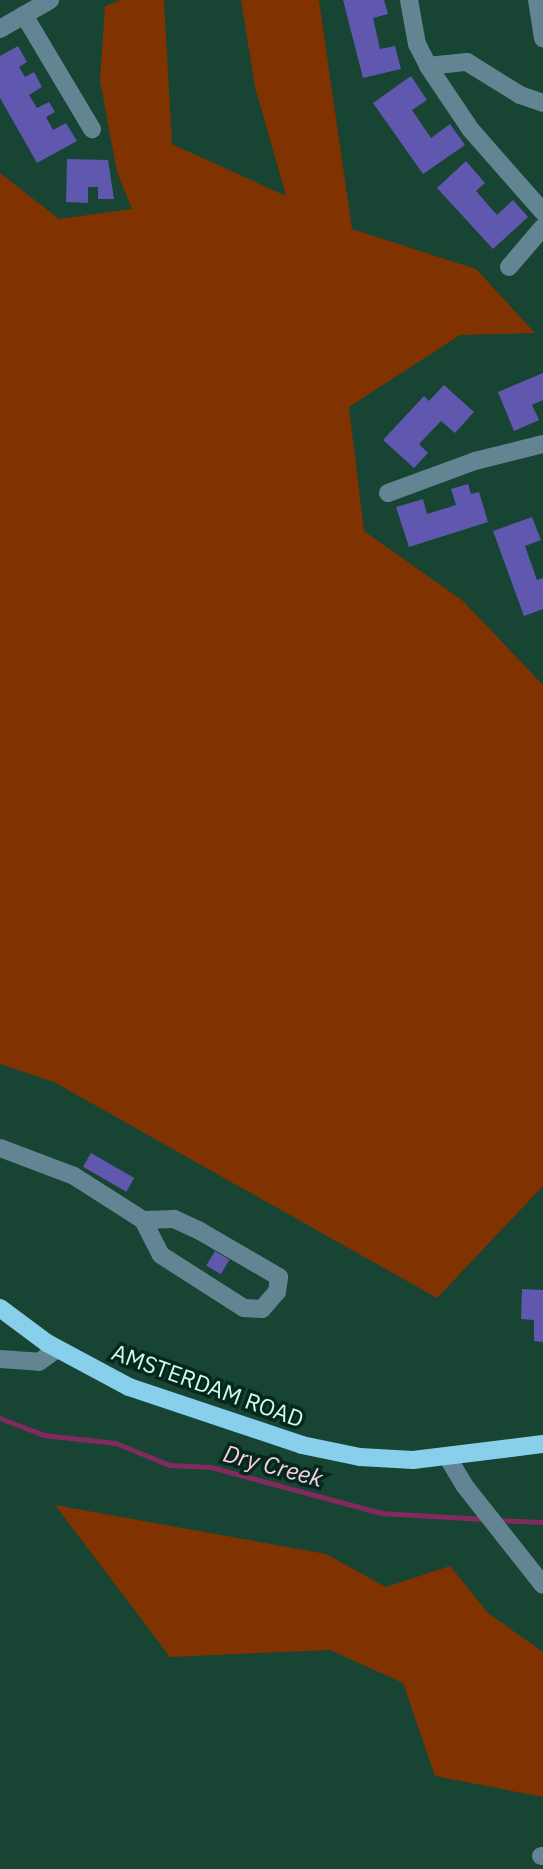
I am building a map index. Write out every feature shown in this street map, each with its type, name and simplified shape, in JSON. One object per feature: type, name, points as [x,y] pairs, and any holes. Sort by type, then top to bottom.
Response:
[{"type":"main road","name":"AMSTERDAM ROAD","points":[[0,1308],[57,1349],[129,1387],[302,1445],[379,1458],[448,1458],[543,1444]]},
{"type":"street","points":[[0,29],[50,0]]},
{"type":"street","points":[[410,0],[417,44],[428,66],[465,122],[543,212]]},
{"type":"street","points":[[537,0],[543,39]]},
{"type":"street","points":[[24,15],[92,129]]},
{"type":"street","points":[[428,66],[467,62],[520,95],[543,103]]},
{"type":"street","points":[[509,267],[543,227]]},
{"type":"street","points":[[388,493],[475,461],[503,458],[543,444]]},
{"type":"street","points":[[0,1148],[74,1176],[143,1220],[162,1255],[244,1308],[262,1309],[277,1292],[279,1277],[200,1231],[174,1219],[143,1220]]},
{"type":"street","points":[[0,1359],[39,1362],[57,1349]]},
{"type":"street","points":[[448,1458],[464,1485],[541,1581]]},
{"type":"shaded area","points":[[121,0],[164,0],[172,144],[286,196],[255,87],[241,0],[319,0],[352,229],[476,269],[535,333],[460,335],[349,407],[364,531],[463,601],[543,685],[543,1186],[437,1298],[54,1082],[0,1064],[0,173],[59,219],[132,209],[117,172],[100,80],[105,6]]},
{"type":"shaded area","points":[[55,1505],[326,1554],[386,1587],[450,1566],[488,1613],[543,1652],[543,1797],[435,1776],[403,1683],[330,1650],[170,1657]]},
{"type":"building","points":[[343,0],[384,0],[388,14],[373,18],[380,49],[395,46],[401,69],[363,78]]},
{"type":"building","points":[[18,46],[27,62],[19,67],[25,77],[34,72],[42,87],[29,95],[37,108],[49,102],[55,112],[46,117],[53,130],[66,123],[77,141],[37,163],[0,98],[0,56]]},
{"type":"building","points":[[411,76],[427,100],[412,110],[431,138],[450,124],[465,145],[423,174],[373,103]]},
{"type":"building","points":[[67,159],[108,160],[114,199],[98,199],[98,187],[88,187],[88,203],[66,202]]},
{"type":"building","points":[[466,161],[485,183],[476,191],[497,215],[513,200],[528,217],[493,249],[437,188]]},
{"type":"building","points":[[543,373],[543,400],[532,405],[539,420],[514,431],[498,392]]},
{"type":"building","points":[[444,385],[474,412],[455,433],[441,421],[419,444],[428,453],[414,468],[383,440],[424,396],[429,401]]},
{"type":"building","points":[[468,484],[471,494],[479,492],[488,522],[409,547],[396,507],[423,499],[427,514],[456,505],[451,489]]},
{"type":"building","points":[[532,517],[541,540],[525,546],[537,580],[543,578],[543,609],[524,616],[493,531]]},
{"type":"building","points":[[91,1153],[134,1178],[126,1192],[83,1167]]},
{"type":"building","points":[[215,1251],[230,1260],[221,1274],[206,1266]]},
{"type":"building","points":[[522,1289],[543,1290],[543,1342],[534,1341],[534,1320],[521,1319]]},
{"type":"waterway","name":"Dry Creek","points":[[0,1418],[44,1435],[116,1443],[170,1465],[211,1467],[381,1513],[483,1519]]},
{"type":"waterway","name":"Dry Creek","points":[[498,1520],[543,1522]]}]
